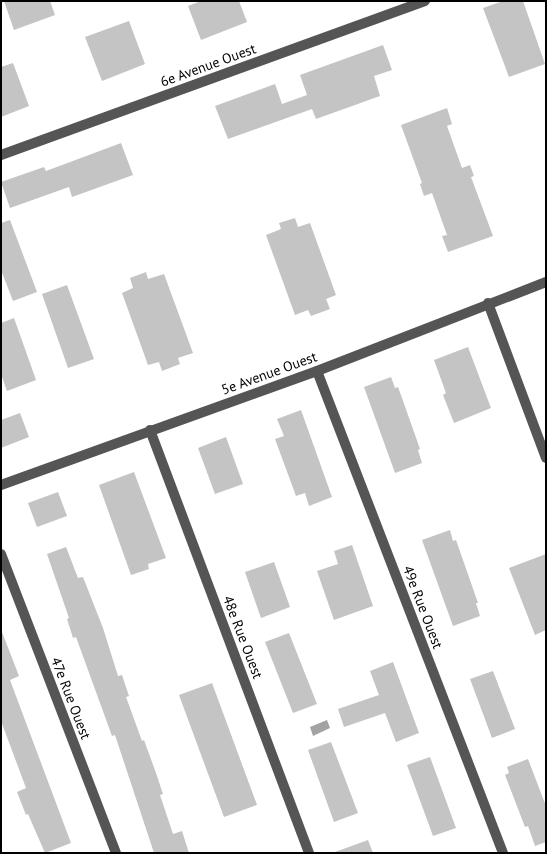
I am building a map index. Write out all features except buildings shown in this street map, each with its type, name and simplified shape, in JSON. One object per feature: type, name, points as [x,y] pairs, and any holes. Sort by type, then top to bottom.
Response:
[{"type":"street","name":"6e Avenue Ouest","points":[[1,155],[425,1]]},
{"type":"street","name":"5e Avenue Ouest","points":[[1,485],[317,371],[488,303],[546,282]]},
{"type":"street","points":[[488,303],[546,458]]},
{"type":"street","name":"49e Rue Ouest","points":[[317,371],[503,853]]},
{"type":"street","name":"48e Rue Ouest","points":[[150,430],[309,853]]},
{"type":"street","name":"47e Rue Ouest","points":[[1,554],[116,853]]},
{"type":"shaded area","points":[[327,720],[330,728],[313,736],[310,727]]}]
